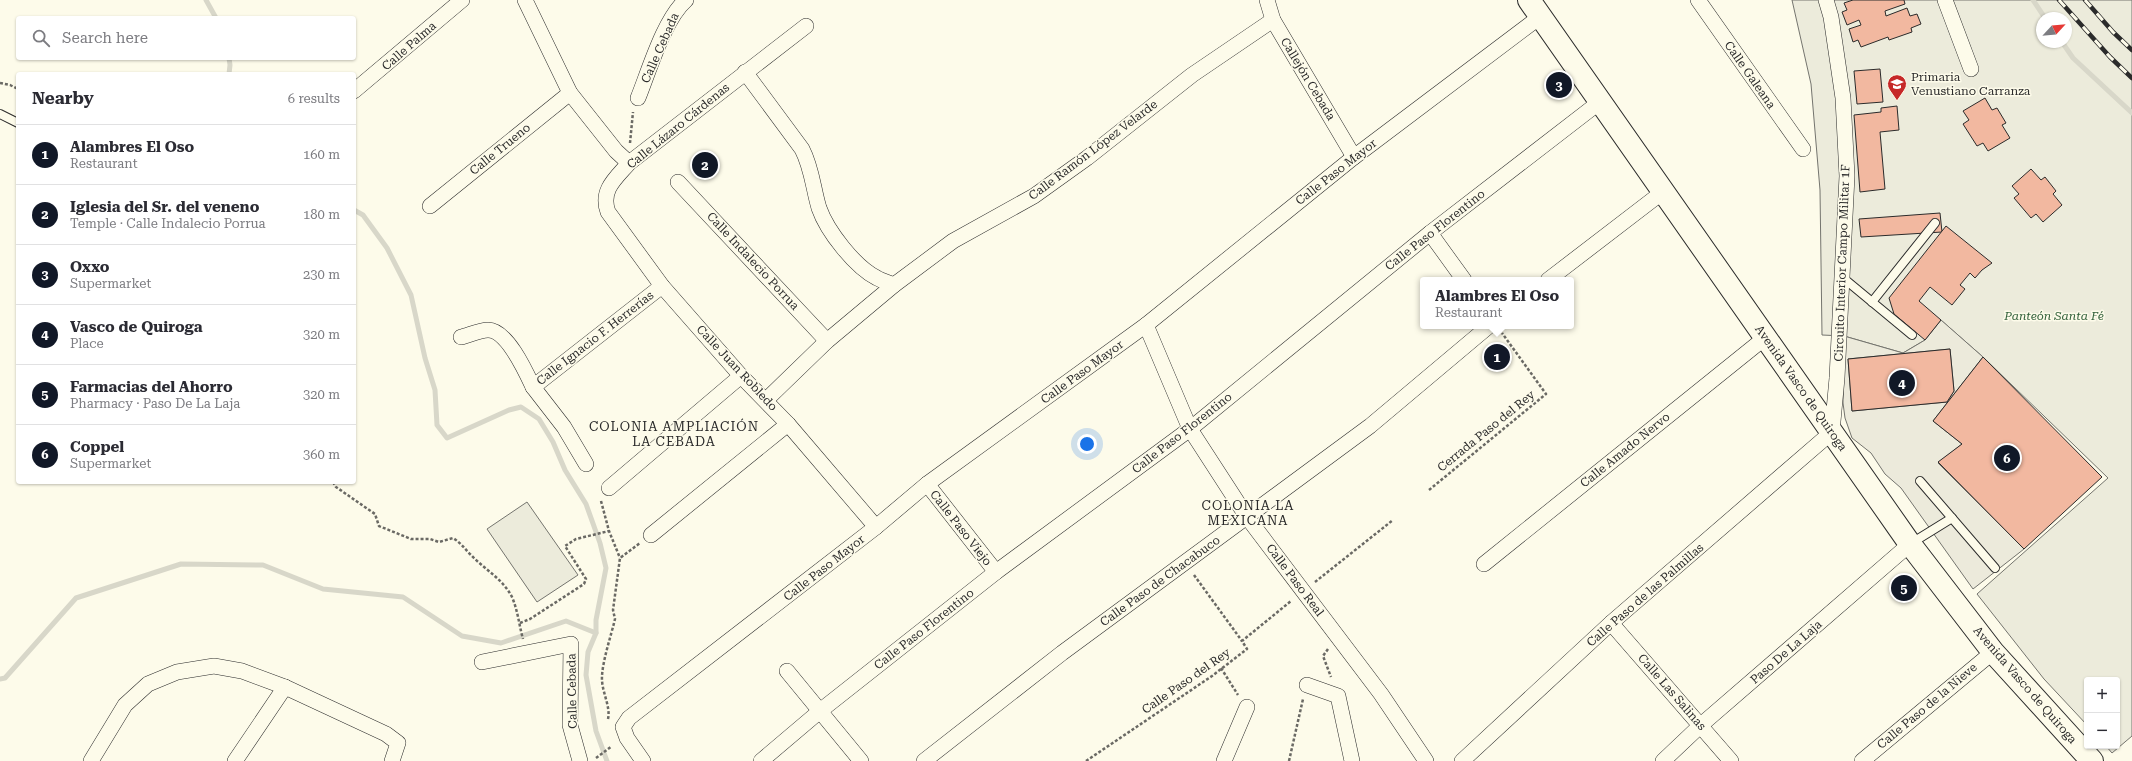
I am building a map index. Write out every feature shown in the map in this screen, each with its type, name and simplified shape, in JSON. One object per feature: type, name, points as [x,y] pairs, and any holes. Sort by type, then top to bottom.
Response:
[{"type":"main road","name":"Avenida Vasco de Quiroga","points":[[1535,8],[1910,544],[1993,652],[2083,758]]},
{"type":"street","name":"Calle Palma","points":[[356,89],[462,0]]},
{"type":"street","points":[[525,0],[570,92],[616,151],[629,163]]},
{"type":"street","name":"Calle Cebada","points":[[638,98],[668,26],[678,7],[686,0]]},
{"type":"street","name":"Callejón Cebada","points":[[1267,0],[1273,20],[1354,157]]},
{"type":"street","name":"Calle Galeana","points":[[1698,0],[1802,150]]},
{"type":"street","name":"Circuito Interior Campo Militar 1F","points":[[1826,0],[1831,17],[1843,98],[1848,176],[1841,277],[1837,378],[1832,432]]},
{"type":"street","points":[[1945,0],[1972,69]]},
{"type":"street","name":"Calle Paso Mayor","points":[[643,761],[627,738],[623,727],[629,718],[876,528],[927,484],[1146,325],[1535,8]]},
{"type":"street","name":"Calle Ramón López Velarde","points":[[766,400],[827,341],[894,284],[954,241],[1034,196],[1087,158],[1192,75],[1273,20]]},
{"type":"street","name":"Calle Lázaro Cárdenas","points":[[605,203],[607,188],[629,163],[806,26]]},
{"type":"street","points":[[745,72],[802,149],[809,162],[819,208],[828,227],[843,247],[859,264],[876,278],[894,284]]},
{"type":"street","name":"Calle Trueno","points":[[430,206],[570,92]]},
{"type":"street","name":"Calle Paso Florentino","points":[[761,761],[820,711],[996,572],[1190,429],[1430,233],[1601,101]]},
{"type":"street","name":"Calle Indalecio Porrua","points":[[678,182],[827,341]]},
{"type":"street","points":[[1552,277],[1664,191]]},
{"type":"street","name":"Calle Juan Robledo","points":[[605,203],[608,212],[662,286],[741,376],[788,424],[876,528]]},
{"type":"street","points":[[1430,233],[1462,277]]},
{"type":"street","name":"Calle Ignacio F. Herrerías","points":[[461,337],[488,330],[499,334],[518,357],[533,386],[662,286]]},
{"type":"street","name":"Calle Paso Real","points":[[1146,325],[1190,429],[1247,517],[1381,694],[1426,761]]},
{"type":"street","name":"Calle Paso de Chacabuco","points":[[924,761],[1062,653],[1370,426],[1495,329]]},
{"type":"street","name":"Calle Amado Nervo","points":[[1484,564],[1766,337]]},
{"type":"street","points":[[609,488],[741,376]]},
{"type":"street","points":[[533,386],[564,427],[586,464]]},
{"type":"street","points":[[651,535],[788,424]]},
{"type":"street","name":"Calle Paso de las Palmillas","points":[[1462,761],[1611,623],[1832,432]]},
{"type":"street","name":"Calle Paso Viejo","points":[[927,484],[996,572]]},
{"type":"street","name":"Paso De La Laja","points":[[1663,761],[1701,725],[1910,544]]},
{"type":"street","name":"Calle Las Salinas","points":[[1611,623],[1731,761]]},
{"type":"street","name":"Calle Cebada","points":[[482,662],[571,644],[570,725],[580,761]]},
{"type":"street","name":"Calle Paso de la Nieve","points":[[1862,761],[1993,652]]},
{"type":"street","points":[[91,761],[125,705],[148,684],[176,672],[214,666],[242,671],[285,687],[386,734],[398,743],[392,761]]},
{"type":"street","points":[[787,671],[861,761]]},
{"type":"street","points":[[1307,685],[1338,696],[1352,761]]},
{"type":"street","points":[[235,761],[285,687]]},
{"type":"street","points":[[1224,761],[1246,707]]},
{"type":"lane","points":[[0,114],[16,122]]},
{"type":"lane","points":[[1872,302],[1935,223]]},
{"type":"lane","points":[[1841,277],[1912,334]]},
{"type":"lane","points":[[1920,481],[1995,568]]},
{"type":"lane","points":[[1910,544],[1952,518]]},
{"type":"path","points":[[0,83],[16,88]]},
{"type":"path","name":"Cerrada Paso del Rey","points":[[1429,490],[1546,394],[1495,329]]},
{"type":"path","points":[[334,484],[336,487],[375,514],[379,526],[411,539],[430,539],[439,542],[453,538],[462,544],[471,556],[494,576],[511,596],[520,623],[520,631],[523,641]]},
{"type":"path","points":[[607,722],[609,714],[602,690],[602,675],[615,618],[613,610],[620,558],[608,531],[600,502],[609,488]]},
{"type":"path","name":"Calle Paso del Rey","points":[[1086,761],[1247,649],[1242,641],[1393,520]]},
{"type":"path","points":[[520,623],[530,619],[584,584],[586,579],[565,546],[576,539],[608,531]]},
{"type":"path","points":[[620,558],[651,535]]},
{"type":"path","points":[[1184,562],[1242,641]]},
{"type":"path","points":[[1337,635],[1323,656],[1338,696]]},
{"type":"path","points":[[1221,668],[1246,707]]},
{"type":"path","points":[[1289,761],[1307,685]]},
{"type":"path","points":[[612,741],[612,746],[615,750]]},
{"type":"path","points":[[591,761],[612,746]]},
{"type":"green space","name":"Panteón Santa Fé","points":[[1792,0],[2132,0],[2132,736],[2120,746],[2120,677],[2084,677],[2084,722],[2044,679],[1977,594],[2108,478],[1983,357],[1942,321],[1925,340],[1903,353],[1844,336],[1822,335],[1820,190],[1811,84]]},
{"type":"green space","points":[[527,502],[578,575],[537,602],[487,529]]},
{"type":"green space","points":[[2109,749],[2117,749],[2112,753]]},
{"type":"shaded area","points":[[1941,320],[1983,357],[1933,421],[1962,444],[1938,463],[2024,549],[1973,589],[1901,488],[1885,474],[1871,453],[1852,438],[1845,418],[1843,403],[1844,336],[1903,353],[1925,340]],"holes":[[[1950,349],[1954,391],[1947,402],[1852,411],[1848,359]]]},
{"type":"building","points":[[1853,0],[1904,0],[1905,4],[1885,11],[1886,16],[1907,8],[1910,16],[1917,14],[1921,24],[1911,28],[1912,32],[1889,40],[1888,37],[1861,47],[1858,40],[1853,42],[1849,29],[1861,25],[1859,20],[1847,25],[1842,12],[1847,10],[1844,3]]},
{"type":"building","points":[[1880,69],[1883,102],[1857,104],[1854,71]]},
{"type":"building","points":[[1985,98],[1992,110],[1997,108],[2006,123],[2002,125],[2010,138],[1988,151],[1983,143],[1977,146],[1963,124],[1969,120],[1963,111]]},
{"type":"building","points":[[1897,106],[1899,130],[1880,132],[1885,189],[1860,192],[1854,115],[1881,112],[1881,108]]},
{"type":"building","points":[[2031,169],[2041,180],[2045,177],[2056,191],[2053,194],[2062,205],[2043,222],[2036,214],[2031,218],[2014,198],[2019,194],[2012,186]]},
{"type":"building","points":[[1940,213],[1942,232],[1861,237],[1859,219]]},
{"type":"building","points":[[1946,226],[1992,263],[1982,270],[1975,278],[1970,273],[1960,285],[1965,289],[1952,305],[1930,287],[1919,301],[1941,320],[1925,340],[1894,314],[1889,298]]},
{"type":"building","points":[[1950,349],[1954,391],[1947,402],[1852,411],[1848,359]]},
{"type":"building","points":[[1983,357],[2102,477],[2024,549],[1938,462],[1962,444],[1933,421]]},
{"type":"waterway","points":[[206,0],[215,16]]},
{"type":"waterway","points":[[2033,0],[2041,12]]},
{"type":"waterway","points":[[2066,48],[2073,58],[2132,113]]},
{"type":"waterway","points":[[229,60],[229,72]]},
{"type":"waterway","points":[[356,211],[363,215],[387,248],[411,295],[425,358],[435,390],[437,425],[447,438],[509,410],[521,407],[539,419],[553,442],[565,470],[586,504],[600,543],[606,568],[596,620],[596,633],[588,652],[586,675],[596,731],[607,761]]},
{"type":"waterway","points":[[0,679],[5,678],[76,598],[181,564],[263,565],[323,589],[403,597],[462,636],[501,643],[566,621],[596,633]]},
{"type":"railway","points":[[2059,0],[2110,57],[2132,78]]},
{"type":"railway","points":[[2085,0],[2113,32],[2132,50]]},
{"type":"place","name":"Oxxo","points":[[1559,85]]},
{"type":"place","name":"Primaria Venustiano Carranza","points":[[1897,101]]},
{"type":"place","name":"Iglesia del Sr. del veneno","points":[[705,165]]},
{"type":"place","name":"Alambres El Oso","points":[[1497,357]]},
{"type":"place","name":"Vasco de Quiroga","points":[[1902,383]]},
{"type":"place","name":"Coppel","points":[[2007,458]]},
{"type":"place","name":"Farmacias del Ahorro","points":[[1904,588]]},
{"type":"district","name":"COLONIA AMPLIACIÓN LA CEBADA","points":[[674,434]]},
{"type":"district","name":"COLONIA LA MEXICANA","points":[[1248,512]]}]
